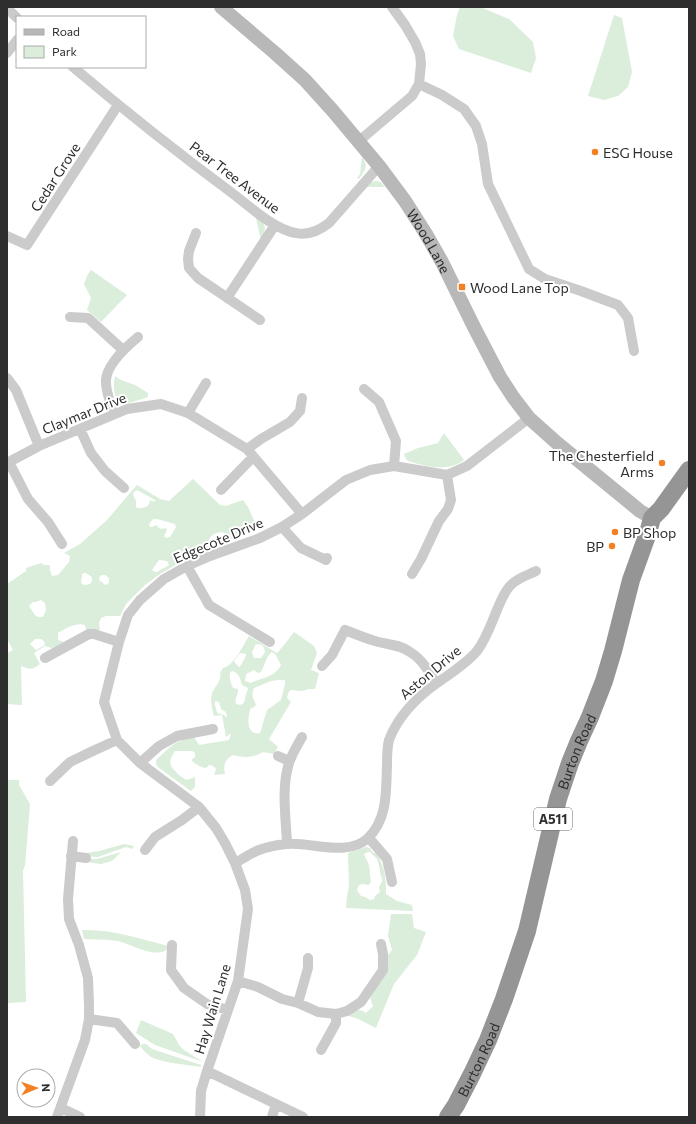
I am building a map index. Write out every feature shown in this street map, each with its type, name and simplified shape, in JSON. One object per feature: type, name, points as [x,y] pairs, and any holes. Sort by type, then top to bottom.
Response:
[{"type":"highway","name":"A511","points":[[652,518],[661,509],[689,470]]},
{"type":"highway","name":"Burton Road","points":[[448,1117],[472,1074],[488,1040],[504,999],[527,931],[558,799],[570,763],[604,681],[614,651],[631,580],[652,518]]},
{"type":"street","name":"Wood Lane","points":[[221,7],[305,80],[379,166],[405,201],[426,234],[442,262],[500,377],[513,397],[530,418],[557,444],[640,511],[652,518]]},
{"type":"street","points":[[359,141],[412,96],[419,84],[421,64],[420,54],[405,25],[392,7]]},
{"type":"street","points":[[7,8],[16,17]]},
{"type":"street","points":[[7,53],[16,41]]},
{"type":"street","name":"Pear Tree Avenue","points":[[74,68],[186,159],[275,225],[296,234],[310,233],[320,230],[334,217],[379,166]]},
{"type":"street","points":[[419,84],[442,95],[464,109],[476,126],[482,144],[488,184],[529,269],[545,279],[618,305],[628,318],[634,351]]},
{"type":"street","name":"Cedar Grove","points":[[7,236],[27,246],[118,105]]},
{"type":"street","points":[[227,298],[275,225]]},
{"type":"street","points":[[196,233],[189,251],[189,268],[198,278],[260,320]]},
{"type":"street","points":[[70,317],[88,318],[123,350]]},
{"type":"street","points":[[114,414],[106,380],[108,370],[123,350],[138,337]]},
{"type":"street","points":[[7,378],[16,390],[40,446]]},
{"type":"street","points":[[188,413],[206,383]]},
{"type":"street","points":[[364,389],[379,402],[396,441],[394,466]]},
{"type":"street","points":[[220,490],[261,439],[290,422],[300,411],[302,398]]},
{"type":"street","name":"Claymar Drive","points":[[8,463],[40,446],[114,414],[127,409],[161,404],[188,413],[250,453],[302,514]]},
{"type":"street","points":[[412,574],[421,559],[439,521],[448,509],[451,500],[447,475],[467,466],[530,418]]},
{"type":"street","points":[[80,429],[91,453],[105,470],[124,488]]},
{"type":"street","points":[[8,463],[28,499],[48,522],[62,544]]},
{"type":"street","name":"Edgecote Drive","points":[[235,863],[216,828],[199,806],[140,763],[117,740],[104,702],[119,642],[128,615],[140,600],[164,579],[187,566],[260,538],[282,527],[302,514],[346,480],[370,470],[394,466],[447,475]]},
{"type":"street","points":[[282,527],[301,548],[326,560],[327,558]]},
{"type":"street","points":[[187,566],[209,605],[270,642]]},
{"type":"street","name":"Aston Drive","points":[[369,838],[376,830],[383,814],[389,741],[402,715],[416,699],[470,659],[485,636],[502,598],[512,584],[536,571]]},
{"type":"street","points":[[322,666],[332,656],[345,630],[375,641],[399,646],[411,652],[418,658],[436,683]]},
{"type":"street","points":[[45,658],[89,634],[100,635],[119,642]]},
{"type":"street","points":[[140,763],[160,746],[177,736],[213,729]]},
{"type":"street","points":[[286,844],[284,789],[290,761],[302,737]]},
{"type":"street","points":[[50,781],[70,762],[117,740]]},
{"type":"street","points":[[278,756],[290,761]]},
{"type":"street","points":[[146,850],[156,837],[182,820],[199,806]]},
{"type":"street","points":[[235,863],[259,850],[286,844],[334,848],[356,846],[369,838],[387,859],[392,882]]},
{"type":"street","points":[[73,841],[68,899],[69,919],[79,945],[88,978],[89,1019],[85,1040],[59,1112],[80,1117]]},
{"type":"street","points":[[71,856],[86,858]]},
{"type":"street","name":"Hay Wain Lane","points":[[200,1117],[201,1091],[238,981],[248,909],[245,890],[235,863]]},
{"type":"street","points":[[238,981],[258,987],[282,999],[298,1003],[318,1012],[336,1014],[347,1011],[361,1002],[383,970],[383,954],[381,944]]},
{"type":"street","points":[[172,945],[171,970],[184,988],[207,1004],[228,1010]]},
{"type":"street","points":[[298,1003],[308,968],[308,958]]},
{"type":"street","points":[[321,1050],[336,1023],[336,1014]]},
{"type":"street","points":[[89,1019],[117,1023],[135,1044]]},
{"type":"street","points":[[207,1071],[303,1117]]},
{"type":"street","points":[[272,1117],[276,1104]]},
{"type":"green space","points":[[460,7],[480,7],[509,19],[533,42],[536,58],[531,73],[459,49],[453,36]]},
{"type":"green space","points":[[614,15],[622,18],[632,72],[628,87],[618,96],[604,100],[588,96]]},
{"type":"green space","points":[[362,157],[366,166],[359,179],[357,178],[360,174]]},
{"type":"green space","points":[[375,181],[381,182],[385,187],[367,187],[369,183]]},
{"type":"green space","points":[[255,214],[261,220],[265,228],[261,240]]},
{"type":"green space","points":[[91,270],[127,295],[101,322],[87,310],[91,298],[84,284]]},
{"type":"green space","points":[[115,376],[148,393],[148,397],[126,404],[120,403],[114,390]]},
{"type":"green space","points":[[444,433],[464,460],[458,464],[445,467],[425,465],[408,461],[404,454],[418,448],[438,443]]},
{"type":"green space","points":[[193,479],[220,505],[226,506],[243,500],[248,507],[257,527],[230,540],[227,535],[220,532],[211,536],[207,544],[208,549],[179,563],[145,585],[126,604],[120,616],[106,616],[101,618],[99,623],[100,630],[86,630],[85,625],[79,624],[68,627],[58,633],[58,640],[64,642],[52,648],[45,646],[34,653],[40,664],[30,669],[21,666],[22,705],[7,704],[7,653],[13,650],[7,639],[7,584],[26,571],[26,568],[41,563],[50,566],[52,576],[58,575],[69,562],[70,556],[64,553],[80,544],[107,520],[137,485],[160,499],[169,501]],"holes":[[[137,490],[155,500],[155,502],[150,500],[149,505],[146,507],[137,508],[133,495]],[[153,519],[175,524],[176,527],[170,537],[166,538],[164,536],[167,530],[166,528],[160,529],[157,525],[150,527],[149,524]],[[159,560],[167,561],[169,565],[155,572],[152,570]],[[83,573],[86,573],[92,577],[90,584],[85,585],[81,582]],[[105,575],[109,578],[109,583],[106,585],[99,580],[100,576]],[[41,600],[45,603],[46,610],[43,617],[38,617],[35,615],[29,606],[33,602]],[[35,639],[43,640],[45,645],[36,650],[30,644]]]},
{"type":"green space","points":[[294,632],[314,646],[317,653],[311,670],[319,673],[315,689],[302,691],[291,690],[288,693],[287,698],[291,702],[269,739],[278,747],[274,754],[263,752],[248,757],[233,755],[228,758],[225,763],[225,774],[214,775],[216,769],[213,766],[209,765],[204,768],[191,760],[195,757],[195,753],[192,751],[175,751],[170,762],[172,767],[180,776],[187,780],[195,777],[195,787],[191,791],[157,766],[157,759],[181,740],[194,737],[199,745],[229,740],[231,734],[226,737],[222,715],[214,716],[212,704],[211,696],[219,681],[220,673],[223,668],[235,659],[249,636],[277,653]],"holes":[[[256,644],[262,645],[265,652],[261,658],[254,658],[252,652]],[[272,652],[275,654],[281,665],[278,669],[272,675],[251,683],[245,681],[246,674],[254,670],[258,673],[261,672],[268,656]],[[240,653],[246,654],[239,667],[234,661]],[[232,671],[237,673],[242,685],[248,688],[242,705],[236,704],[238,689],[233,688],[230,681],[230,673]],[[285,680],[281,700],[267,710],[260,733],[252,732],[248,721],[251,708],[256,705],[253,698],[254,688],[271,681]],[[215,701],[219,702],[221,709],[226,712],[227,717],[217,713],[215,705]]]},
{"type":"green space","points":[[7,780],[19,780],[19,785],[30,804],[25,866],[23,870],[26,1002],[7,1003]]},
{"type":"green space","points":[[124,844],[134,846],[132,849],[126,847],[98,857],[86,856],[87,853]]},
{"type":"green space","points":[[366,847],[370,848],[373,853],[376,853],[384,872],[386,894],[397,901],[412,905],[413,911],[346,908],[349,886],[348,853]],"holes":[[[370,852],[377,859],[382,879],[379,887],[380,892],[374,899],[370,900],[361,896],[357,890],[359,885],[370,884],[371,880],[369,867],[364,854]]]},
{"type":"green space","points":[[121,852],[112,861],[101,864],[86,862],[86,859],[97,859]]},
{"type":"green space","points":[[391,914],[412,914],[414,928],[426,932],[417,955],[394,984],[376,1028],[346,1015],[358,1010],[366,1013],[373,1006],[370,998],[388,955],[392,950],[388,936]]},
{"type":"green space","points":[[82,930],[115,933],[169,946],[165,951],[145,951],[118,941],[84,939]]},
{"type":"green space","points":[[141,1020],[173,1034],[179,1045],[184,1050],[203,1062],[155,1045],[136,1033]]},
{"type":"green space","points":[[142,1044],[146,1044],[152,1049],[201,1065],[201,1067],[169,1062],[151,1057],[140,1046]]},
{"type":"place","name":"ESG House","points":[[595,152]]},
{"type":"place","name":"Wood Lane Top","points":[[462,287]]},
{"type":"place","name":"The Chesterfield Arms","points":[[662,463]]},
{"type":"place","name":"BP Shop","points":[[615,532]]},
{"type":"place","name":"BP","points":[[612,546]]}]
